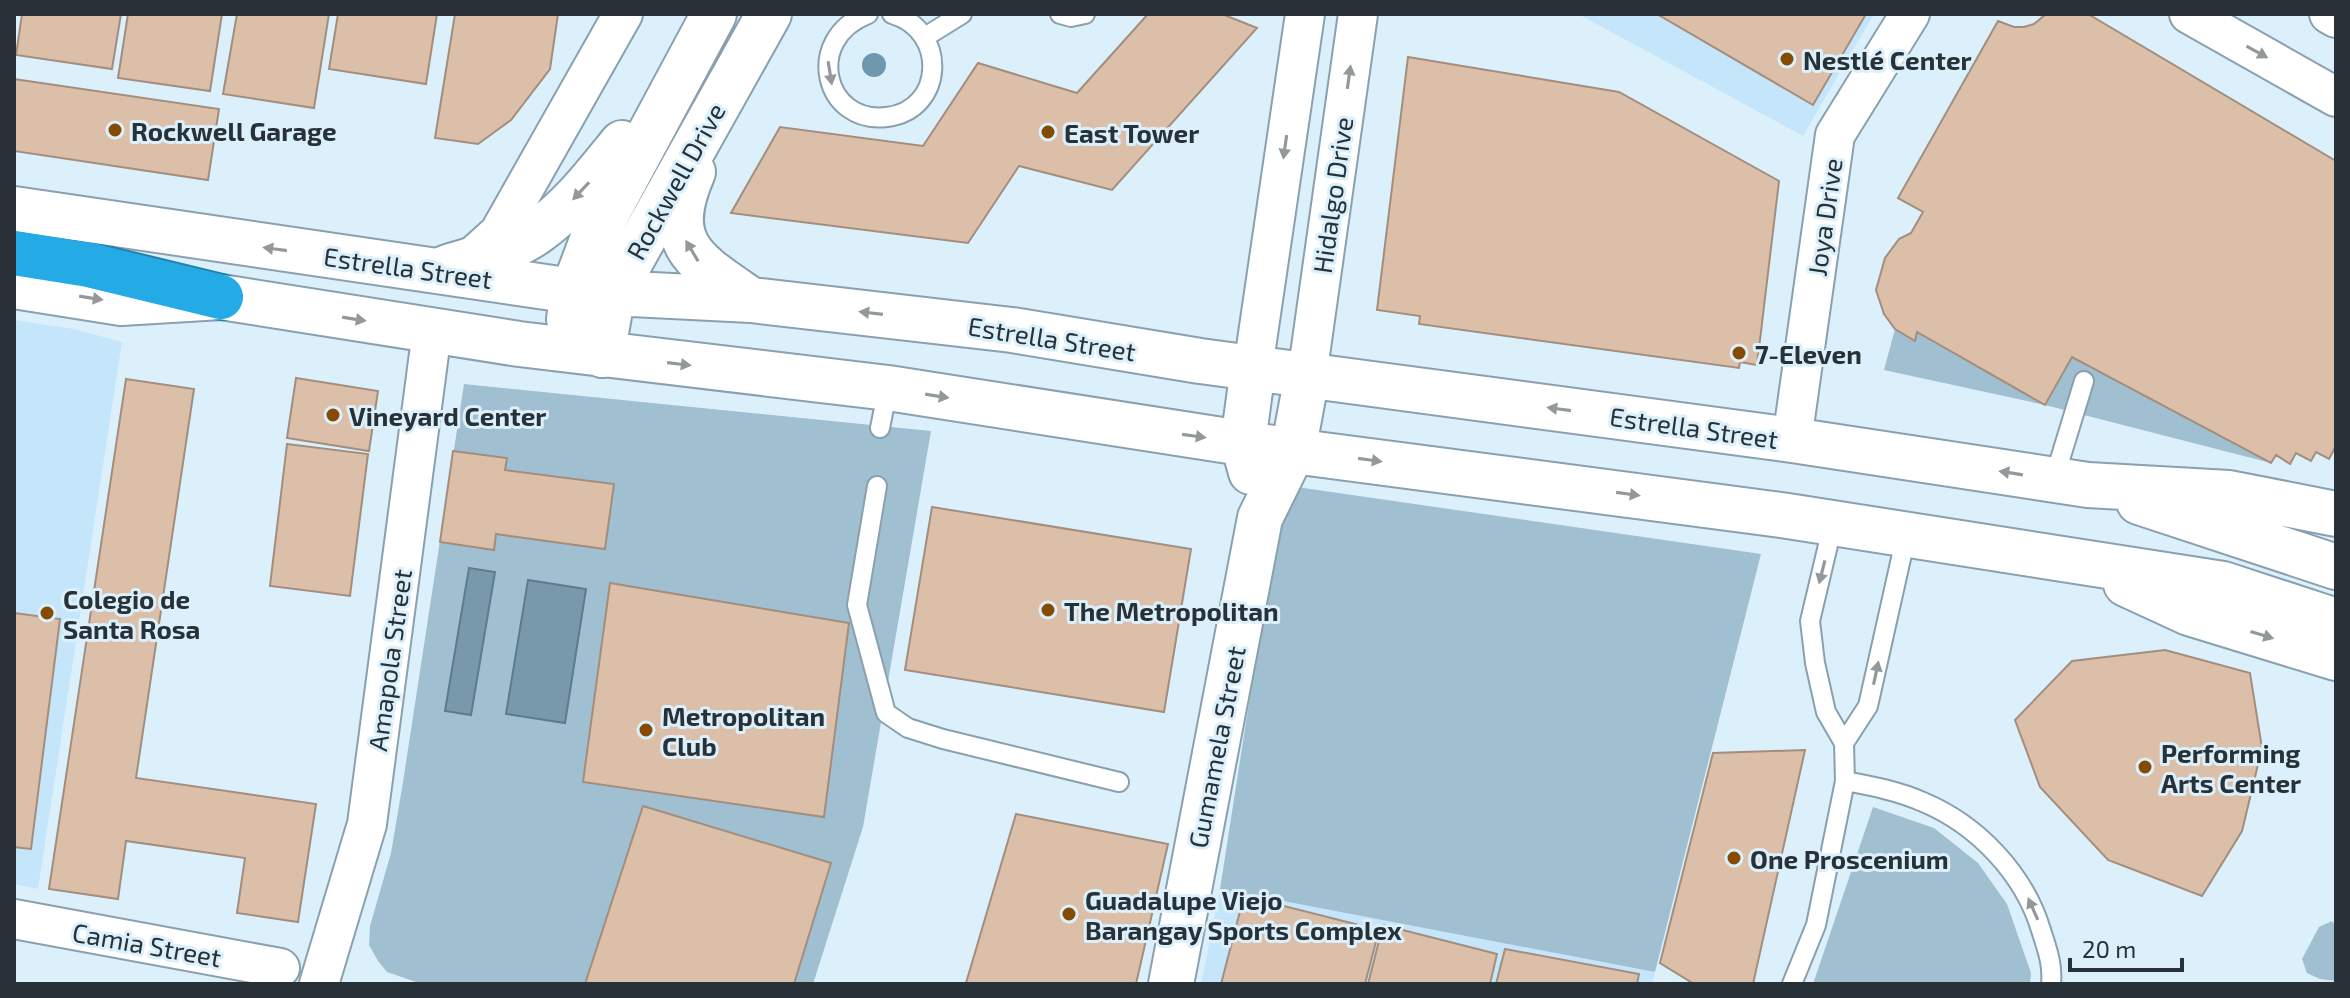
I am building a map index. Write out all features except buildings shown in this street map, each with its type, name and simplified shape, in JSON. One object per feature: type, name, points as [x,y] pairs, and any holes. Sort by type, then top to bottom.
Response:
[{"type":"highway","points":[[14,253],[89,265],[221,297]]},
{"type":"main road","name":"Rockwell Drive","points":[[583,352],[593,292],[591,243],[714,14]]},
{"type":"main road","name":"Rockwell Drive","points":[[593,292],[723,94],[769,14]]},
{"type":"main road","points":[[452,266],[536,234],[581,193],[684,67]]},
{"type":"main road","points":[[723,94],[684,191],[681,216],[685,244],[694,259],[751,300]]},
{"type":"main road","name":"Estrella Street","points":[[14,209],[452,266],[593,292],[751,300],[1012,330],[1307,376],[1792,440],[2071,482],[2228,519],[2336,567]]},
{"type":"main road","points":[[14,286],[121,303],[221,297],[583,352],[884,408],[1243,443],[1833,523],[2073,560],[2204,593],[2336,621]]},
{"type":"main road","name":"Gumamela Street","points":[[1253,368],[1243,443],[1262,510]]},
{"type":"main road","name":"Gumamela Street","points":[[1171,984],[1262,510],[1293,451],[1307,376]]},
{"type":"main road","name":"Estrella Street","points":[[2228,519],[2336,514]]},
{"type":"main road","points":[[2204,593],[2228,519]]},
{"type":"main road","points":[[2204,593],[2336,658]]},
{"type":"street","points":[[452,266],[499,233],[623,14]]},
{"type":"street","name":"Hidalgo Drive","points":[[1253,368],[1305,14]]},
{"type":"street","name":"Hidalgo Drive","points":[[1307,376],[1358,14]]},
{"type":"street","name":"Joya Drive","points":[[1792,440],[1835,135],[1910,14]]},
{"type":"street","points":[[2189,14],[2336,97]]},
{"type":"street","points":[[2329,14],[2336,18]]},
{"type":"street","name":"Amapola Street","points":[[319,984],[367,824],[432,331]]},
{"type":"street","name":"Camia Street","points":[[14,919],[280,968]]},
{"type":"lane","points":[[868,14],[840,31],[831,46],[827,64],[830,81],[838,97],[851,109],[867,116],[885,118],[902,113],[922,96],[933,72],[932,54],[925,37],[915,25],[892,14]]},
{"type":"lane","points":[[925,37],[962,14]]},
{"type":"lane","points":[[1060,14],[1071,17],[1085,14]]},
{"type":"lane","points":[[2071,482],[2084,381]]},
{"type":"lane","points":[[877,486],[857,605],[886,713],[908,728],[943,739],[1119,782]]},
{"type":"lane","points":[[1792,984],[1816,925],[1845,781],[1844,743],[1826,712],[1819,687],[1810,621],[1833,523]]},
{"type":"lane","points":[[1844,743],[1868,706],[1906,536]]},
{"type":"lane","points":[[1845,781],[1890,790],[1925,802],[1964,824],[2003,860],[2034,906],[2053,967],[2051,984]]},
{"type":"shaded area","points":[[1578,14],[1874,14],[1803,136]]},
{"type":"shaded area","name":"Colegio de Santa Rosa","points":[[14,320],[74,329],[122,342],[38,889],[14,884]]},
{"type":"shaded area","points":[[1895,329],[1915,340],[1917,332],[2045,404],[2072,357],[2271,463],[2045,405],[1884,370]]},
{"type":"shaded area","name":"Metropolitan Club","points":[[464,384],[931,431],[863,827],[813,984],[422,984],[387,972],[378,961],[369,945],[370,926],[391,853]]},
{"type":"shaded area","points":[[1283,485],[1761,554],[1655,972],[1220,889]]},
{"type":"shaded area","points":[[469,568],[495,572],[471,715],[445,711]]},
{"type":"shaded area","points":[[528,580],[586,589],[565,723],[506,714]]},
{"type":"shaded area","points":[[1873,807],[1934,828],[1978,863],[2007,904],[2031,973],[2030,984],[1813,984]]},
{"type":"shaded area","points":[[1220,889],[1655,972],[1652,984],[1201,984]]},
{"type":"shaded area","points":[[2332,921],[2336,926],[2336,981],[2307,973],[2302,959],[2319,927]]},
{"type":"place","name":"Nestlé Center","points":[[1787,59]]},
{"type":"place","name":"Rockwell Garage","points":[[115,130]]},
{"type":"place","name":"East Tower","points":[[1048,132]]},
{"type":"place","name":"7-Eleven","points":[[1739,353]]},
{"type":"place","name":"Vineyard Center","points":[[333,415]]},
{"type":"place","name":"The Metropolitan","points":[[1048,610]]},
{"type":"place","name":"Colegio de Santa Rosa","points":[[47,613]]},
{"type":"place","name":"Metropolitan Club","points":[[646,730]]},
{"type":"place","name":"Performing Arts Center","points":[[2145,767]]},
{"type":"place","name":"One Proscenium","points":[[1734,858]]},
{"type":"place","name":"Guadalupe Viejo Barangay Sports Complex","points":[[1069,914]]}]
